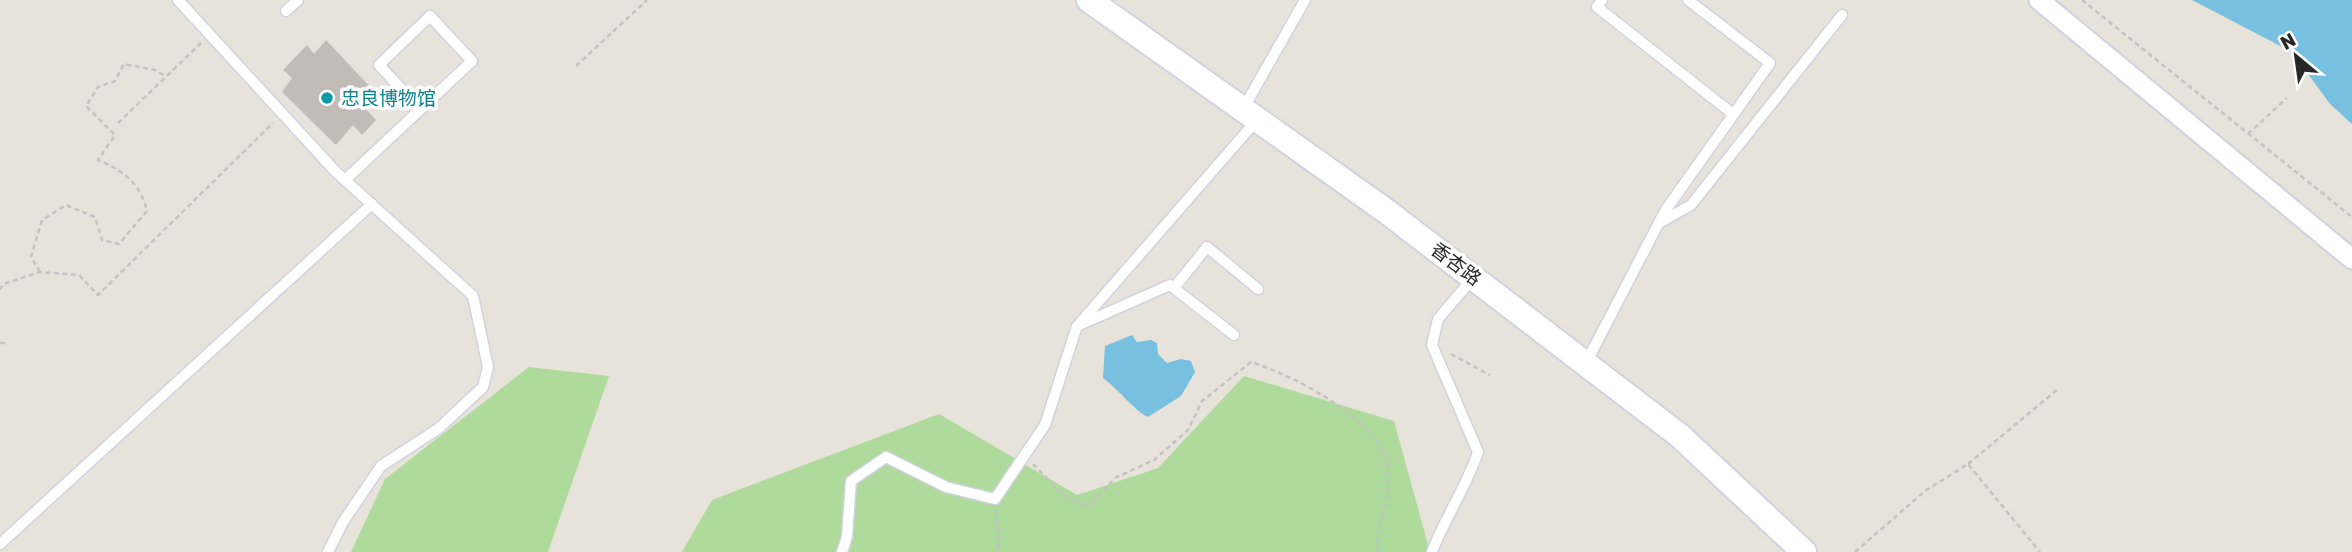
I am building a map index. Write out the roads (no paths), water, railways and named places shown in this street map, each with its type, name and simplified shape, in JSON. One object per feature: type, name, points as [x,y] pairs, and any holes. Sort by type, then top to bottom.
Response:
[{"type":"street","name":"香杏路","points":[[1089,0],[1250,114],[1586,363],[1680,436],[1804,552]]},
{"type":"street","points":[[2039,0],[2352,259]]},
{"type":"lane","points":[[178,0],[345,180],[473,296],[488,367],[483,387],[438,429],[381,466],[343,522],[328,552]]},
{"type":"lane","points":[[286,11],[298,0]]},
{"type":"lane","points":[[842,552],[851,481],[886,457],[946,487],[995,499],[1045,425],[1077,326],[1250,114],[1305,0]]},
{"type":"lane","points":[[1602,0],[1597,7],[1733,114]]},
{"type":"lane","points":[[1586,363],[1658,223],[1770,63],[1688,0]]},
{"type":"lane","points":[[1658,223],[1690,205],[1842,15]]},
{"type":"lane","points":[[345,180],[472,61],[430,16],[379,65],[420,109]]},
{"type":"lane","points":[[0,544],[372,204]]},
{"type":"lane","points":[[1174,288],[1208,247],[1258,289]]},
{"type":"lane","points":[[1432,552],[1443,520],[1469,478],[1478,452],[1432,345],[1438,319],[1474,278]]},
{"type":"lane","points":[[1077,326],[1170,285],[1234,335]]},
{"type":"water","points":[[2192,0],[2352,0],[2352,124],[2330,104],[2292,52]]},
{"type":"water","points":[[1132,335],[1137,342],[1151,340],[1157,343],[1158,354],[1167,363],[1181,359],[1191,361],[1195,372],[1181,396],[1148,417],[1103,378],[1105,346]]},
{"type":"place","name":"忠良博物馆","points":[[327,98]]}]
